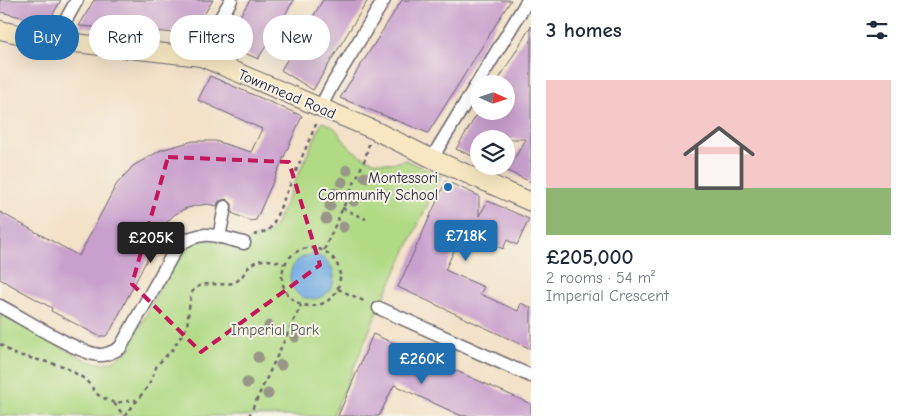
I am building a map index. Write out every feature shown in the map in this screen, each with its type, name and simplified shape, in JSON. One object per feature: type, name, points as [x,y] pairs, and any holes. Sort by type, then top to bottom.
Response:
[{"type":"street","points":[[69,15],[77,0]]},
{"type":"street","points":[[223,15],[232,0]]},
{"type":"street","points":[[320,108],[384,0]]},
{"type":"street","points":[[433,159],[528,0]]},
{"type":"street","name":"Townmead Road","points":[[0,30],[15,33]]},
{"type":"street","name":"Townmead Road","points":[[79,43],[170,54]]},
{"type":"street","name":"Townmead Road","points":[[208,60],[374,130],[433,159],[531,202]]},
{"type":"street","points":[[219,237],[224,207]]},
{"type":"street","points":[[0,306],[81,350],[101,355],[112,353],[120,348],[178,244],[199,234],[244,243]]},
{"type":"street","points":[[379,308],[531,376]]},
{"type":"path","points":[[244,243],[246,236],[269,230],[318,120],[320,108]]},
{"type":"path","points":[[324,250],[364,159],[370,140]]},
{"type":"path","points":[[342,208],[366,219]]},
{"type":"path","points":[[305,248],[324,250],[337,262],[340,271],[338,289],[333,297],[326,302],[310,306],[292,300],[282,284],[284,264],[289,257],[305,248]]},
{"type":"path","points":[[0,344],[14,354],[64,366],[86,379],[98,395],[114,403],[124,416],[148,385],[157,365],[172,350],[188,327],[190,303],[195,288],[210,283],[235,283],[252,265],[262,260],[273,260],[284,264]]},
{"type":"path","points":[[338,289],[366,302]]},
{"type":"path","points":[[249,416],[301,304]]},
{"type":"path","points":[[114,403],[136,400]]},
{"type":"highlighted area","points":[[168,157],[289,162],[320,265],[201,352],[132,284]]},
{"type":"green space","name":"Imperial Park","points":[[322,122],[334,128],[351,149],[365,158],[389,163],[406,160],[441,176],[379,308],[333,416],[0,416],[0,314],[88,361],[105,363],[118,358],[128,350],[178,253],[186,245],[193,241],[208,240],[246,249],[249,239],[266,235],[274,228]]},
{"type":"water","points":[[312,255],[324,259],[330,265],[334,277],[330,289],[324,295],[312,299],[300,295],[294,289],[290,277],[294,265],[300,259]]},
{"type":"building","points":[[0,0],[61,0],[53,15],[15,15],[0,12]]},
{"type":"building","points":[[94,0],[213,0],[204,15],[170,15],[170,32],[160,32],[160,15],[89,15],[89,27],[79,26]]},
{"type":"building","points":[[250,0],[294,0],[285,15],[263,15],[263,51],[258,59],[253,57],[253,15],[241,15]]},
{"type":"building","points":[[323,0],[368,0],[313,90],[281,70],[287,60],[330,60],[330,15],[314,15]]},
{"type":"building","points":[[402,0],[511,0],[428,133],[340,98]]},
{"type":"building","points":[[531,26],[531,182],[515,175],[515,158],[526,139],[515,139],[515,130],[470,130],[470,155],[456,149],[474,120],[515,120],[515,75],[501,75]]},
{"type":"building","points":[[210,76],[302,116],[256,220],[250,221],[232,213],[232,204],[226,199],[219,201],[217,206],[207,204],[195,206],[184,209],[174,215],[165,224],[111,330],[106,336],[99,336],[51,311],[52,308],[0,279],[0,212],[79,256],[116,185],[133,166],[161,150],[193,141],[215,141],[251,152],[262,129],[198,100]]},
{"type":"building","points":[[446,181],[479,196],[479,216],[488,201],[529,219],[517,245],[507,240],[503,249],[463,231],[445,270],[484,287],[480,294],[518,311],[521,303],[531,308],[531,349],[398,287]]},
{"type":"building","points":[[373,334],[531,404],[531,416],[462,416],[394,385],[379,416],[338,416]]},
{"type":"place","name":"Montessori Community School","points":[[448,187]]}]
